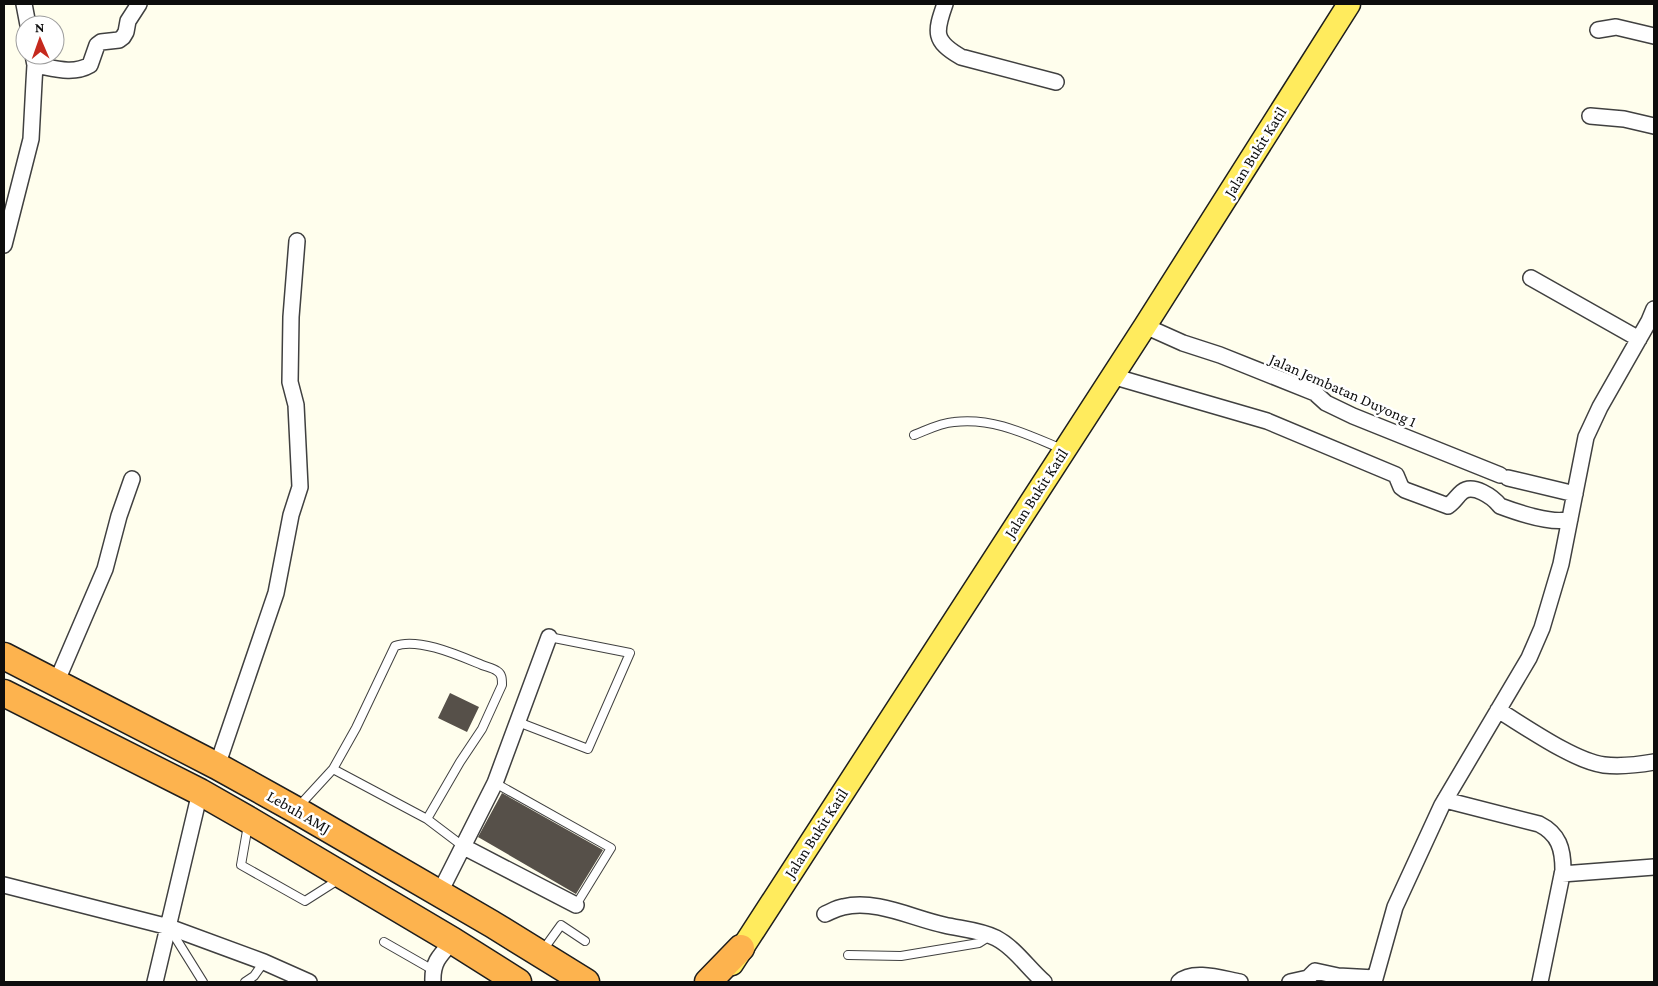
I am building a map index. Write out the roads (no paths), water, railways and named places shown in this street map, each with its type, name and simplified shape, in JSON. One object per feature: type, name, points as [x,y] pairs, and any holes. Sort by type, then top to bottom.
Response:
[{"type":"highway","name":"Lebuh AMJ","points":[[4,656],[217,766],[296,810],[586,982]]},
{"type":"highway","name":"Lebuh AMJ","points":[[4,693],[200,792],[250,820],[518,982]]},
{"type":"highway","points":[[708,982],[741,948]]},
{"type":"highway","points":[[733,982],[741,948]]},
{"type":"highway","points":[[540,954],[600,982]]},
{"type":"main road","name":"Jalan Bukit Katil","points":[[722,982],[741,948],[1112,376],[1349,4]]},
{"type":"street","points":[[51,65],[71,71],[90,65],[97,45],[101,42],[119,40],[123,37],[128,21],[139,4]]},
{"type":"street","points":[[945,4],[938,27],[938,37],[941,43],[949,50],[961,57],[1056,82]]},
{"type":"street","points":[[1598,30],[1616,27],[1654,36]]},
{"type":"street","points":[[4,245],[31,139],[34,65]]},
{"type":"street","points":[[1590,116],[1624,119],[1654,126]]},
{"type":"street","points":[[217,766],[276,593],[291,515],[300,488],[296,405],[290,382],[291,317],[297,241]]},
{"type":"street","points":[[1530,278],[1639,339]]},
{"type":"street","points":[[1290,982],[1308,978],[1315,971],[1374,980],[1395,907],[1445,800],[1530,658],[1542,628],[1561,564],[1586,437],[1600,407],[1653,318]]},
{"type":"street","name":"Jalan Jembatan Duyong 1","points":[[1144,326],[1183,343],[1220,355],[1315,393],[1326,403],[1353,416],[1504,476],[1575,494]]},
{"type":"street","points":[[1112,376],[1267,421],[1396,475],[1401,487],[1405,490],[1448,506],[1464,490],[1471,488],[1495,499],[1500,506],[1506,508],[1555,521],[1563,522],[1570,519]]},
{"type":"street","points":[[56,683],[105,569],[119,516],[132,479]]},
{"type":"street","points":[[439,894],[495,783],[549,637]]},
{"type":"street","points":[[1498,710],[1571,754],[1602,765],[1629,766],[1654,762]]},
{"type":"street","points":[[155,982],[200,792]]},
{"type":"street","points":[[1445,800],[1539,824],[1556,837],[1563,862],[1562,874],[1540,982]]},
{"type":"street","points":[[464,847],[576,905]]},
{"type":"street","points":[[1562,874],[1654,867]]},
{"type":"street","points":[[4,885],[169,927],[264,962],[309,982]]},
{"type":"street","points":[[825,914],[842,907],[862,905],[887,908],[918,918],[990,936],[1008,946],[1044,982]]},
{"type":"street","points":[[433,976],[438,957],[453,941]]},
{"type":"street","points":[[1179,982],[1190,976],[1198,975],[1240,982]]},
{"type":"lane","points":[[914,435],[953,422],[972,421],[996,424],[1064,450]]},
{"type":"lane","points":[[518,722],[588,748],[630,653],[549,637]]},
{"type":"lane","points":[[296,810],[333,769],[356,728],[395,646],[412,644],[434,648],[466,658],[498,671],[502,677],[502,685],[482,729],[460,762],[427,819]]},
{"type":"lane","points":[[333,769],[427,819],[464,847]]},
{"type":"lane","points":[[495,783],[611,848],[576,905]]},
{"type":"lane","points":[[250,820],[241,865],[305,901],[344,876]]},
{"type":"lane","points":[[540,954],[561,925],[585,942]]},
{"type":"lane","points":[[169,927],[203,982]]},
{"type":"lane","points":[[848,955],[901,956],[979,943],[990,936]]},
{"type":"lane","points":[[384,942],[433,976]]},
{"type":"lane","points":[[245,982],[254,976],[264,962]]}]
